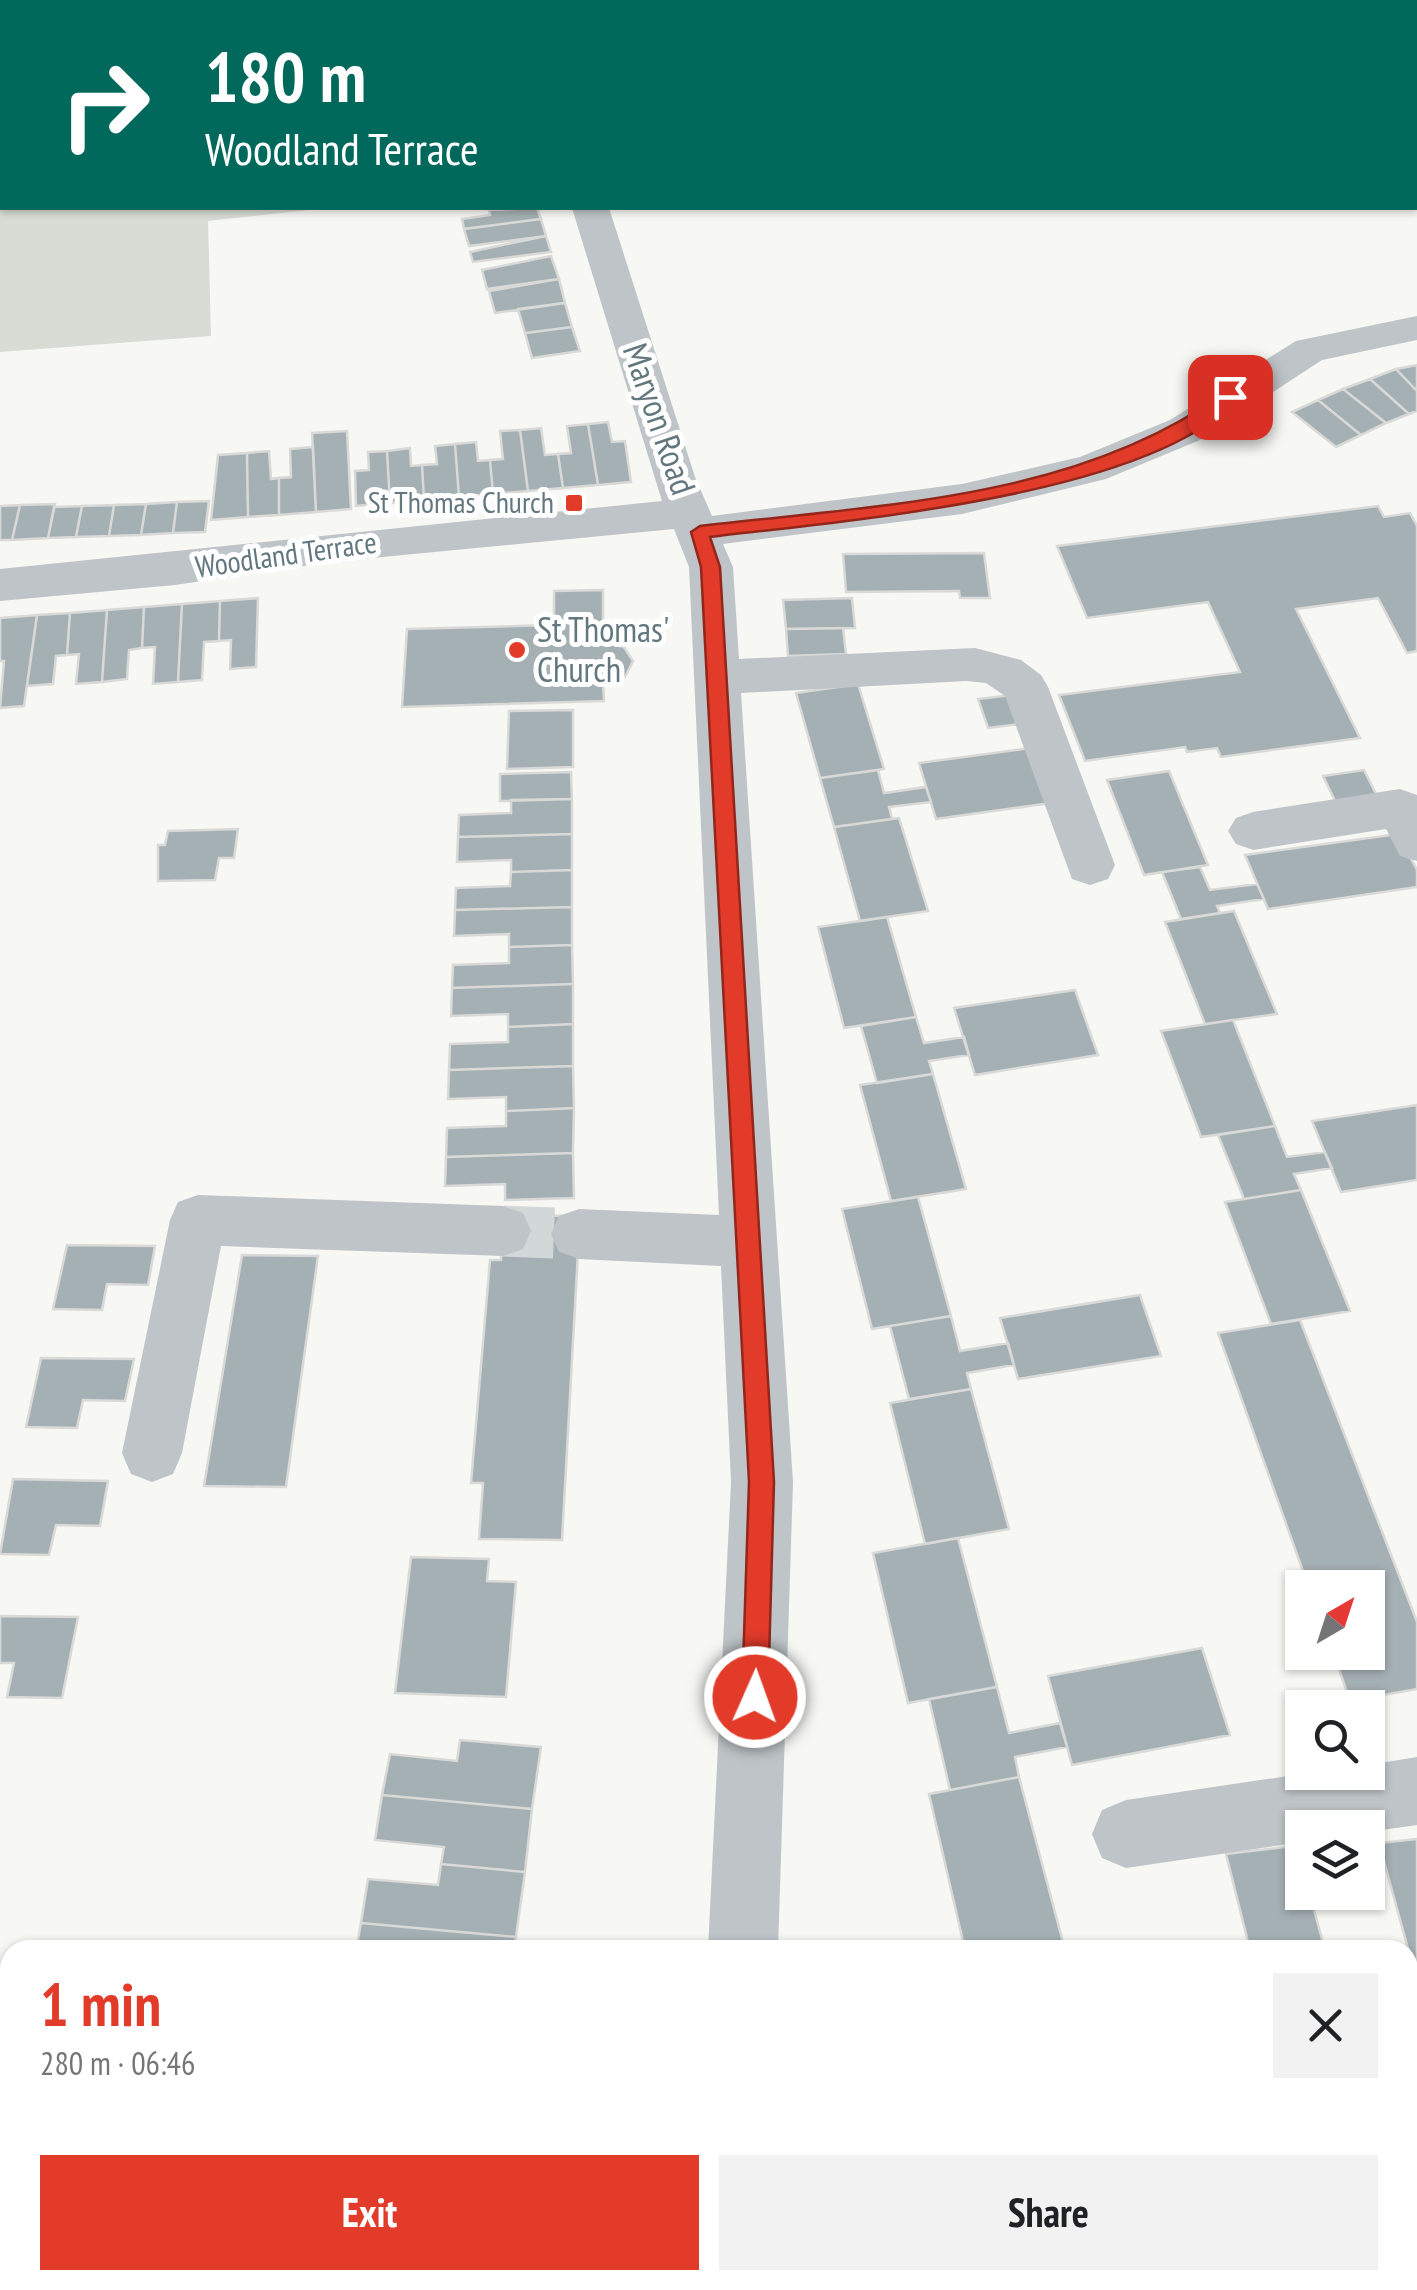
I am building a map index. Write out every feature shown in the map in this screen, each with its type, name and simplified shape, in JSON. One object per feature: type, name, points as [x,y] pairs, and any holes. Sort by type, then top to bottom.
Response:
[{"type":"street","name":"Maryon Road","points":[[591,210],[674,477],[696,523],[710,567],[762,1482],[743,1940]]},
{"type":"street","name":"Woodland Terrace","points":[[0,585],[175,570],[330,548],[897,508],[1042,482],[1144,450],[1185,430],[1230,397],[1310,350],[1417,328]]},
{"type":"street","points":[[717,677],[966,664],[991,666],[1011,674],[1024,687],[1090,865]]},
{"type":"street","points":[[1252,831],[1400,808],[1417,842]]},
{"type":"street","points":[[152,1454],[198,1220],[503,1231]]},
{"type":"street","points":[[579,1234],[749,1242]]},
{"type":"street","points":[[1126,1834],[1417,1791]]},
{"type":"shaded area","points":[[0,210],[307,210],[208,221],[211,336],[0,352]]},
{"type":"building","points":[[489,210],[538,210],[541,219],[464,229],[462,219],[490,215]]},
{"type":"building","points":[[541,219],[546,236],[469,246],[464,229]]},
{"type":"building","points":[[546,236],[551,252],[473,262],[470,252]]},
{"type":"building","points":[[551,256],[559,279],[487,289],[482,270]]},
{"type":"building","points":[[559,279],[565,303],[495,313],[489,291]]},
{"type":"building","points":[[565,303],[572,327],[525,333],[518,309]]},
{"type":"building","points":[[572,327],[580,351],[532,358],[525,333]]},
{"type":"building","points":[[1417,365],[1417,391],[1396,369]]},
{"type":"building","points":[[1396,369],[1417,391],[1417,411],[1409,414],[1370,379]]},
{"type":"building","points":[[1370,379],[1409,414],[1386,423],[1343,389]]},
{"type":"building","points":[[1343,389],[1386,423],[1361,435],[1318,400]]},
{"type":"building","points":[[1318,400],[1361,435],[1336,447],[1292,412]]},
{"type":"building","points":[[608,422],[612,442],[625,441],[631,482],[598,485],[588,424]]},
{"type":"building","points":[[588,424],[598,485],[563,488],[558,454],[571,453],[567,426]]},
{"type":"building","points":[[541,428],[545,455],[558,454],[563,488],[528,491],[520,430]]},
{"type":"building","points":[[520,430],[528,491],[493,494],[490,460],[503,459],[500,431]]},
{"type":"building","points":[[347,431],[351,509],[316,512],[312,433]]},
{"type":"building","points":[[476,442],[478,461],[490,460],[493,494],[459,497],[455,444]]},
{"type":"building","points":[[455,444],[459,497],[424,500],[422,465],[437,464],[435,446]]},
{"type":"building","points":[[313,447],[316,512],[279,515],[279,478],[291,477],[290,449]]},
{"type":"building","points":[[410,448],[411,466],[422,465],[424,500],[390,503],[387,451]]},
{"type":"building","points":[[269,451],[271,479],[279,478],[279,515],[248,517],[247,453]]},
{"type":"building","points":[[387,451],[390,503],[356,506],[355,471],[369,470],[368,452]]},
{"type":"building","points":[[247,453],[248,517],[211,520],[218,455]]},
{"type":"building","points":[[209,501],[205,532],[173,533],[177,502]]},
{"type":"building","points":[[177,502],[173,533],[141,535],[146,504]]},
{"type":"building","points":[[55,504],[48,538],[12,540],[20,505]]},
{"type":"building","points":[[146,504],[141,535],[109,536],[114,505]]},
{"type":"building","points":[[20,505],[12,540],[0,540],[0,506]]},
{"type":"building","points":[[114,505],[109,536],[76,537],[82,506]]},
{"type":"building","points":[[82,506],[76,537],[48,538],[54,507]]},
{"type":"building","points":[[1378,506],[1384,517],[1410,513],[1417,526],[1417,651],[1407,653],[1378,598],[1296,609],[1360,738],[1221,757],[1217,748],[1187,752],[1185,747],[1085,761],[1059,695],[1240,672],[1208,602],[1087,618],[1057,546]]},
{"type":"building","points":[[984,553],[990,598],[960,598],[959,591],[846,592],[843,554]]},
{"type":"building","name":"St Thomas' Church","points":[[603,590],[603,642],[624,647],[633,661],[625,677],[603,683],[604,701],[402,707],[407,629],[554,625],[554,591]]},
{"type":"building","points":[[258,598],[256,667],[230,669],[231,640],[219,641],[220,601]]},
{"type":"building","points":[[852,598],[855,628],[786,629],[783,600]]},
{"type":"building","points":[[220,601],[219,641],[204,642],[202,680],[178,682],[182,604]]},
{"type":"building","points":[[182,604],[178,682],[153,684],[155,647],[142,648],[144,607]]},
{"type":"building","points":[[144,607],[142,648],[129,650],[127,679],[102,682],[107,610]]},
{"type":"building","points":[[107,610],[102,682],[76,684],[79,654],[67,655],[70,613]]},
{"type":"building","points":[[70,613],[67,655],[56,656],[53,684],[27,686],[37,615]]},
{"type":"building","points":[[37,615],[24,706],[0,708],[4,661],[0,661],[0,618]]},
{"type":"building","points":[[843,628],[846,654],[788,656],[786,629]]},
{"type":"building","points":[[858,684],[884,769],[820,778],[796,693]]},
{"type":"building","points":[[1011,695],[1021,724],[988,728],[978,699]]},
{"type":"building","points":[[573,710],[573,767],[507,769],[509,711]]},
{"type":"building","points":[[1031,748],[1051,803],[936,819],[919,763]]},
{"type":"building","points":[[878,770],[884,793],[926,787],[931,802],[889,807],[892,819],[834,827],[820,778]]},
{"type":"building","points":[[1364,770],[1380,802],[1338,807],[1323,776]]},
{"type":"building","points":[[1169,771],[1208,865],[1144,875],[1107,780]]},
{"type":"building","points":[[571,772],[572,799],[500,801],[500,774]]},
{"type":"building","points":[[572,799],[572,834],[458,837],[459,815],[511,813],[511,800]]},
{"type":"building","points":[[899,818],[928,911],[860,921],[834,827]]},
{"type":"building","points":[[238,829],[234,858],[219,858],[215,880],[158,881],[158,845],[165,845],[168,831]]},
{"type":"building","points":[[572,834],[572,870],[511,872],[511,860],[457,862],[458,837]]},
{"type":"building","points":[[1398,834],[1417,870],[1417,887],[1268,909],[1245,855]]},
{"type":"building","points":[[1200,867],[1210,890],[1257,884],[1264,899],[1217,906],[1220,913],[1181,919],[1162,872]]},
{"type":"building","points":[[572,870],[572,907],[455,910],[456,888],[510,886],[511,872]]},
{"type":"building","points":[[572,907],[572,945],[509,947],[509,934],[454,936],[455,910]]},
{"type":"building","points":[[1234,911],[1277,1014],[1205,1024],[1165,922]]},
{"type":"building","points":[[887,917],[916,1017],[844,1028],[818,927]]},
{"type":"building","points":[[572,945],[573,984],[452,988],[453,965],[509,963],[509,947]]},
{"type":"building","points":[[573,984],[573,1024],[508,1027],[508,1014],[451,1016],[452,988]]},
{"type":"building","points":[[1075,990],[1098,1055],[975,1075],[954,1008]]},
{"type":"building","points":[[916,1017],[924,1043],[964,1037],[969,1055],[929,1061],[933,1074],[877,1083],[861,1026]]},
{"type":"building","points":[[1233,1020],[1275,1126],[1201,1137],[1161,1031]]},
{"type":"building","points":[[573,1024],[573,1066],[449,1070],[450,1044],[508,1042],[508,1027]]},
{"type":"building","points":[[573,1066],[574,1108],[506,1111],[506,1097],[448,1099],[449,1070]]},
{"type":"building","points":[[933,1074],[966,1189],[891,1201],[860,1085]]},
{"type":"building","points":[[1417,1105],[1417,1180],[1341,1192],[1312,1121]]},
{"type":"building","points":[[574,1108],[573,1153],[446,1157],[447,1128],[506,1126],[506,1111]]},
{"type":"building","points":[[1275,1126],[1287,1157],[1325,1152],[1332,1168],[1294,1174],[1301,1190],[1244,1199],[1218,1135]]},
{"type":"building","points":[[573,1153],[574,1198],[505,1200],[505,1184],[445,1186],[446,1157]]},
{"type":"building","points":[[1301,1190],[1350,1311],[1271,1324],[1225,1202]]},
{"type":"building","points":[[918,1197],[951,1316],[872,1329],[842,1209]]},
{"type":"building","points":[[504,1215],[580,1216],[562,1540],[479,1539],[483,1483],[471,1483],[490,1260],[501,1260]]},
{"type":"building","points":[[67,1245],[155,1246],[148,1285],[107,1284],[102,1310],[53,1309]]},
{"type":"building","points":[[242,1255],[318,1256],[286,1487],[204,1486]]},
{"type":"building","points":[[1140,1295],[1161,1356],[1018,1379],[1000,1318]]},
{"type":"building","points":[[951,1316],[960,1351],[1008,1343],[1014,1365],[967,1373],[971,1389],[909,1399],[890,1326]]},
{"type":"building","points":[[1300,1320],[1417,1622],[1417,1689],[1385,1695],[1385,1690],[1346,1690],[1339,1670],[1385,1670],[1385,1570],[1303,1570],[1218,1333]]},
{"type":"building","points":[[41,1358],[134,1359],[125,1401],[83,1400],[77,1428],[26,1427]]},
{"type":"building","points":[[971,1389],[1009,1529],[925,1544],[890,1403]]},
{"type":"building","points":[[13,1479],[108,1481],[100,1526],[56,1525],[49,1555],[0,1554]]},
{"type":"building","points":[[958,1538],[997,1687],[908,1703],[873,1553]]},
{"type":"building","points":[[411,1557],[489,1559],[487,1581],[516,1582],[506,1697],[395,1693]]},
{"type":"building","points":[[0,1616],[78,1617],[62,1698],[7,1697],[14,1663],[0,1663]]},
{"type":"building","points":[[1202,1648],[1230,1735],[1072,1765],[1048,1676]]},
{"type":"building","points":[[997,1687],[1009,1733],[1060,1723],[1067,1747],[1015,1757],[1019,1777],[950,1790],[929,1699]]},
{"type":"building","points":[[460,1740],[541,1747],[532,1809],[382,1795],[390,1754],[457,1761]]},
{"type":"building","points":[[1019,1777],[1062,1940],[963,1940],[929,1794]]},
{"type":"building","points":[[382,1795],[532,1809],[525,1872],[441,1864],[444,1847],[375,1840]]},
{"type":"building","points":[[1417,1839],[1417,1940],[1406,1940],[1385,1865],[1385,1842]]},
{"type":"building","points":[[1285,1847],[1285,1910],[1314,1910],[1322,1940],[1248,1940],[1226,1854]]},
{"type":"building","points":[[441,1864],[525,1872],[516,1937],[361,1923],[368,1879],[438,1885]]},
{"type":"building","points":[[361,1923],[516,1937],[516,1940],[358,1940]]},
{"type":"tunnel","points":[[503,1231],[579,1234]]},
{"type":"place","name":"St Thomas Church","points":[[574,503]]},
{"type":"place","name":"St Thomas' Church","points":[[517,650]]},
{"type":"route","points":[[755,1697],[762,1482],[710,567],[700,532],[897,508],[1026,486],[1144,450],[1185,430],[1230,397]]}]
